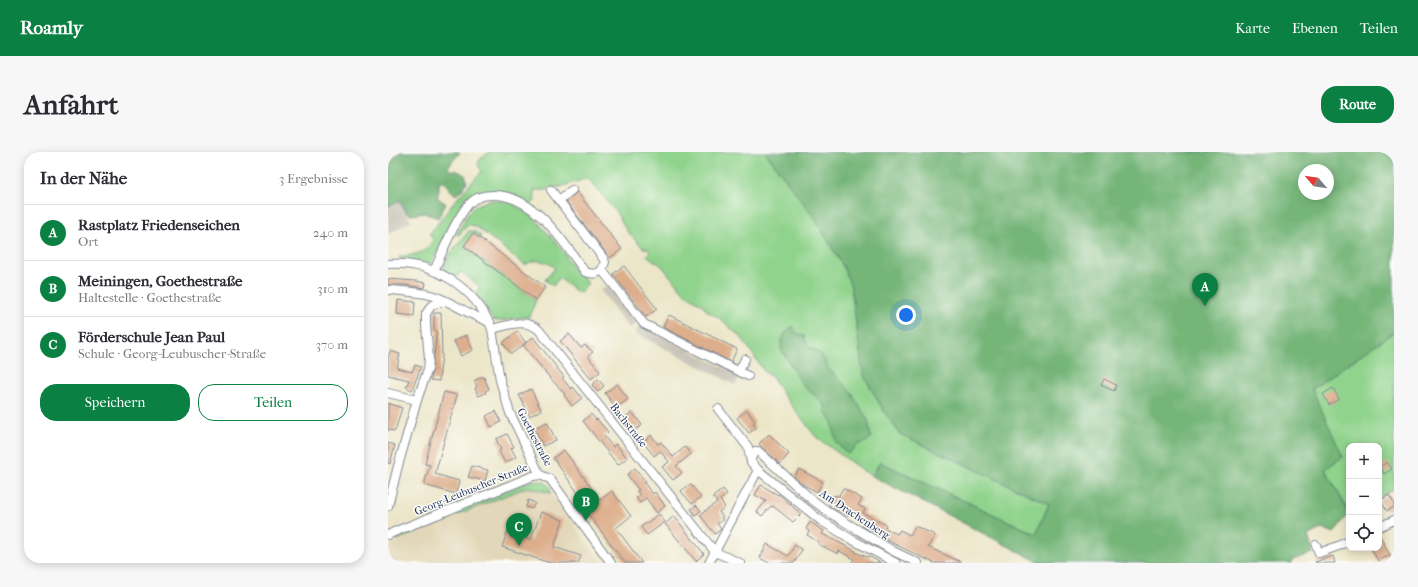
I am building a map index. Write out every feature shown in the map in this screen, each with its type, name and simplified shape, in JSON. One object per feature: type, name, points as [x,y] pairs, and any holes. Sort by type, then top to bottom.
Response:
[{"type":"street","points":[[434,271],[452,232],[468,204],[485,195],[497,194],[513,197],[530,207],[538,214],[559,237],[585,272],[595,274],[602,270],[605,262],[603,258],[550,190]]},
{"type":"street","points":[[559,200],[572,190]]},
{"type":"street","name":"Goethestraße","points":[[388,264],[412,265],[434,271],[451,279],[465,289],[472,297],[491,326],[500,380],[510,413],[540,475],[546,476],[553,483],[611,563]]},
{"type":"street","points":[[602,270],[644,324],[748,376]]},
{"type":"street","points":[[388,290],[431,295],[491,326]]},
{"type":"street","points":[[388,506],[417,400],[428,369],[429,359],[426,314],[431,306],[440,302],[446,302]]},
{"type":"street","name":"Bachstraße","points":[[491,326],[519,323],[528,324],[540,330],[715,552],[740,563]]},
{"type":"street","points":[[739,371],[745,359]]},
{"type":"street","points":[[388,393],[417,400]]},
{"type":"street","name":"Am Drachenberg","points":[[718,409],[748,447],[751,462],[758,470],[820,520],[850,539],[896,563]]},
{"type":"street","name":"Am Drachenberg","points":[[751,458],[754,451],[758,451],[811,499],[830,513],[893,551],[918,563]]},
{"type":"street","points":[[709,563],[758,470]]},
{"type":"street","name":"Georg-Leubuscher-Straße","points":[[388,535],[533,476],[540,475]]},
{"type":"street","points":[[1382,526],[1394,520]]},
{"type":"street","points":[[1316,545],[1318,553],[1341,546],[1346,543]]},
{"type":"shaded area","points":[[388,152],[400,152],[388,165]]},
{"type":"shaded area","points":[[400,200],[411,221],[388,234],[388,207]]},
{"type":"shaded area","points":[[608,285],[637,323],[629,328],[600,290]]},
{"type":"shaded area","points":[[640,325],[740,376],[735,385],[635,333]]},
{"type":"shaded area","points":[[527,487],[551,493],[601,563],[388,563],[390,546],[395,542]]},
{"type":"green space","points":[[400,152],[460,152],[448,167],[449,170],[458,171],[465,175],[467,181],[463,189],[456,195],[445,183],[440,180],[437,197],[446,204],[438,218],[425,213],[411,215],[406,212],[400,200],[388,207],[388,165]]},
{"type":"green space","points":[[490,152],[765,152],[814,217],[844,268],[851,286],[863,374],[882,408],[900,434],[1049,504],[1036,534],[880,462],[872,476],[816,437],[782,393],[774,379],[764,371],[742,338],[719,318],[706,310],[703,305],[685,294],[661,265],[647,255],[650,252],[646,248],[643,248],[627,231],[616,212],[588,178],[560,187],[551,187],[547,190],[534,190],[535,201],[531,205],[516,196],[501,191],[483,192],[474,196],[462,205],[431,263],[399,258],[400,256],[420,253],[428,247],[433,238],[429,235],[456,200],[482,171],[479,168],[478,162]]},
{"type":"green space","points":[[765,152],[1394,152],[1394,332],[1312,389],[1343,457],[1325,469],[1346,508],[1346,517],[1334,533],[1322,528],[1308,536],[1313,553],[1292,560],[1291,563],[1038,563],[1037,561],[872,476],[880,462],[1036,534],[1049,504],[900,434],[882,408],[863,374],[851,287],[844,268],[814,217]]},
{"type":"green space","points":[[491,200],[510,202],[532,216],[554,240],[575,271],[586,280],[588,285],[579,293],[559,278],[553,286],[545,280],[555,268],[548,263],[540,261],[533,261],[525,265],[478,228],[472,225],[468,225],[459,235],[457,234],[466,216],[473,208]]},
{"type":"green space","points":[[469,231],[474,231],[481,236],[480,238],[464,246],[536,300],[529,317],[500,321],[494,320],[474,294],[480,287],[461,271],[457,277],[445,271],[446,261],[449,256]]},
{"type":"green space","points":[[793,326],[795,332],[804,336],[808,346],[821,354],[829,369],[849,389],[868,420],[871,437],[867,442],[859,444],[848,454],[836,443],[832,422],[825,412],[825,406],[818,398],[804,387],[781,349],[781,340],[786,332]]},
{"type":"green space","points":[[1394,332],[1394,489],[1382,496],[1382,443],[1346,443],[1346,507],[1325,469],[1312,389]]},
{"type":"green space","points":[[533,480],[545,482],[551,489],[551,493],[527,487],[457,515],[456,511]]},
{"type":"green space","points":[[449,513],[451,518],[397,540],[395,535]]},
{"type":"building","points":[[577,192],[622,249],[610,258],[566,201]]},
{"type":"building","points":[[473,233],[545,287],[536,300],[464,246]]},
{"type":"building","points":[[624,266],[657,309],[646,317],[613,274]]},
{"type":"building","points":[[388,279],[426,283],[425,288],[405,285],[388,285]]},
{"type":"building","points":[[398,300],[415,302],[414,316],[397,314]]},
{"type":"building","points":[[434,313],[441,313],[442,355],[439,381],[431,380],[437,331],[434,330]]},
{"type":"building","points":[[669,315],[737,349],[731,362],[663,327]]},
{"type":"building","points":[[517,331],[526,343],[511,354],[503,343]]},
{"type":"building","points":[[569,334],[581,348],[585,345],[593,352],[588,356],[600,372],[591,379],[560,341]]},
{"type":"building","points":[[466,335],[473,350],[461,356],[454,341]]},
{"type":"building","points":[[533,337],[564,377],[562,378],[571,389],[573,387],[582,398],[572,406],[564,395],[565,394],[523,345]]},
{"type":"building","points":[[390,351],[400,354],[397,368],[412,372],[415,365],[421,367],[412,390],[406,387],[409,380],[388,375],[388,359]]},
{"type":"building","points":[[484,377],[489,389],[485,391],[486,393],[478,396],[475,388],[477,386],[474,381]]},
{"type":"building","points":[[598,379],[604,386],[598,392],[592,385]]},
{"type":"building","points":[[1104,379],[1116,385],[1114,391],[1101,385]]},
{"type":"building","points":[[617,384],[628,399],[616,408],[605,393]]},
{"type":"building","points":[[1333,388],[1339,399],[1329,405],[1323,394]]},
{"type":"building","points":[[531,389],[541,410],[530,416],[519,395]]},
{"type":"building","points":[[444,392],[457,395],[435,474],[459,481],[456,494],[424,485],[430,465],[425,464]]},
{"type":"building","points":[[388,403],[402,408],[395,431],[388,430]]},
{"type":"building","points":[[747,410],[755,422],[753,424],[756,428],[749,433],[737,418]]},
{"type":"building","points":[[496,411],[501,422],[491,427],[486,416]]},
{"type":"building","points":[[632,412],[642,425],[633,432],[623,419]]},
{"type":"building","points":[[591,414],[608,432],[604,436],[613,447],[616,444],[627,458],[618,465],[583,421]]},
{"type":"building","points":[[547,422],[556,440],[543,446],[534,428]]},
{"type":"building","points":[[507,434],[514,447],[511,448],[516,457],[505,463],[499,451],[501,450],[496,439]]},
{"type":"building","points":[[769,434],[789,454],[780,464],[759,444]]},
{"type":"building","points":[[651,435],[658,444],[661,442],[673,457],[685,447],[691,454],[676,466],[682,473],[673,480],[662,467],[669,462],[660,451],[654,456],[643,442]]},
{"type":"building","points":[[388,443],[395,445],[390,464],[388,463]]},
{"type":"building","points":[[564,450],[600,500],[612,491],[631,516],[616,528],[642,563],[625,563],[588,514],[591,511],[553,458]]},
{"type":"building","points":[[1387,462],[1392,469],[1384,474],[1382,466]]},
{"type":"building","points":[[472,466],[488,470],[485,481],[468,477]]},
{"type":"building","points":[[635,468],[646,482],[644,483],[653,494],[655,492],[665,506],[657,513],[646,498],[640,503],[636,498],[640,495],[637,491],[639,490],[627,475]]},
{"type":"building","points":[[799,469],[823,482],[817,492],[804,485],[794,477]]},
{"type":"building","points":[[688,485],[691,485],[701,497],[692,504],[681,491]]},
{"type":"building","points":[[761,485],[781,496],[801,514],[793,522],[771,506],[762,516],[757,512],[766,501],[755,495]]},
{"type":"building","points":[[843,488],[862,499],[858,505],[865,509],[863,513],[886,525],[885,528],[897,534],[900,530],[910,535],[915,526],[935,535],[928,547],[963,563],[934,563],[886,540],[887,539],[862,526],[865,521],[850,512],[848,516],[832,508],[829,505],[834,495],[838,497]]},
{"type":"building","points":[[723,489],[727,494],[720,500],[725,507],[719,512],[723,517],[721,518],[723,520],[717,524],[721,529],[715,534],[700,515],[717,502],[713,497]]},
{"type":"building","points":[[1389,495],[1394,503],[1394,507],[1387,511],[1382,503],[1382,499]]},
{"type":"building","points":[[528,500],[535,503],[532,509],[526,507]]},
{"type":"building","points":[[696,505],[701,511],[695,515],[691,509]]},
{"type":"building","points":[[541,512],[563,520],[554,547],[581,556],[578,563],[550,563],[502,547],[507,532],[531,540]]},
{"type":"building","points":[[659,514],[665,522],[647,535],[641,527]]},
{"type":"building","points":[[674,516],[704,554],[696,561],[665,524]]},
{"type":"building","points":[[810,522],[824,531],[822,534],[856,551],[855,552],[867,557],[868,556],[881,563],[851,563],[854,559],[839,551],[838,554],[818,544],[819,542],[807,535],[809,531],[806,529]]},
{"type":"building","points":[[1382,540],[1390,555],[1378,561],[1373,551],[1382,551]]},
{"type":"building","points":[[767,544],[788,556],[795,545],[802,550],[794,563],[769,563],[760,558]]},
{"type":"building","points":[[1333,556],[1335,563],[1315,562]]},
{"type":"place","name":"Rastplatz Friedenseichen","points":[[1205,306]]},
{"type":"place","name":"Meiningen, Goethestraße","points":[[586,521]]},
{"type":"place","name":"Förderschule Jean Paul","points":[[519,546]]}]
